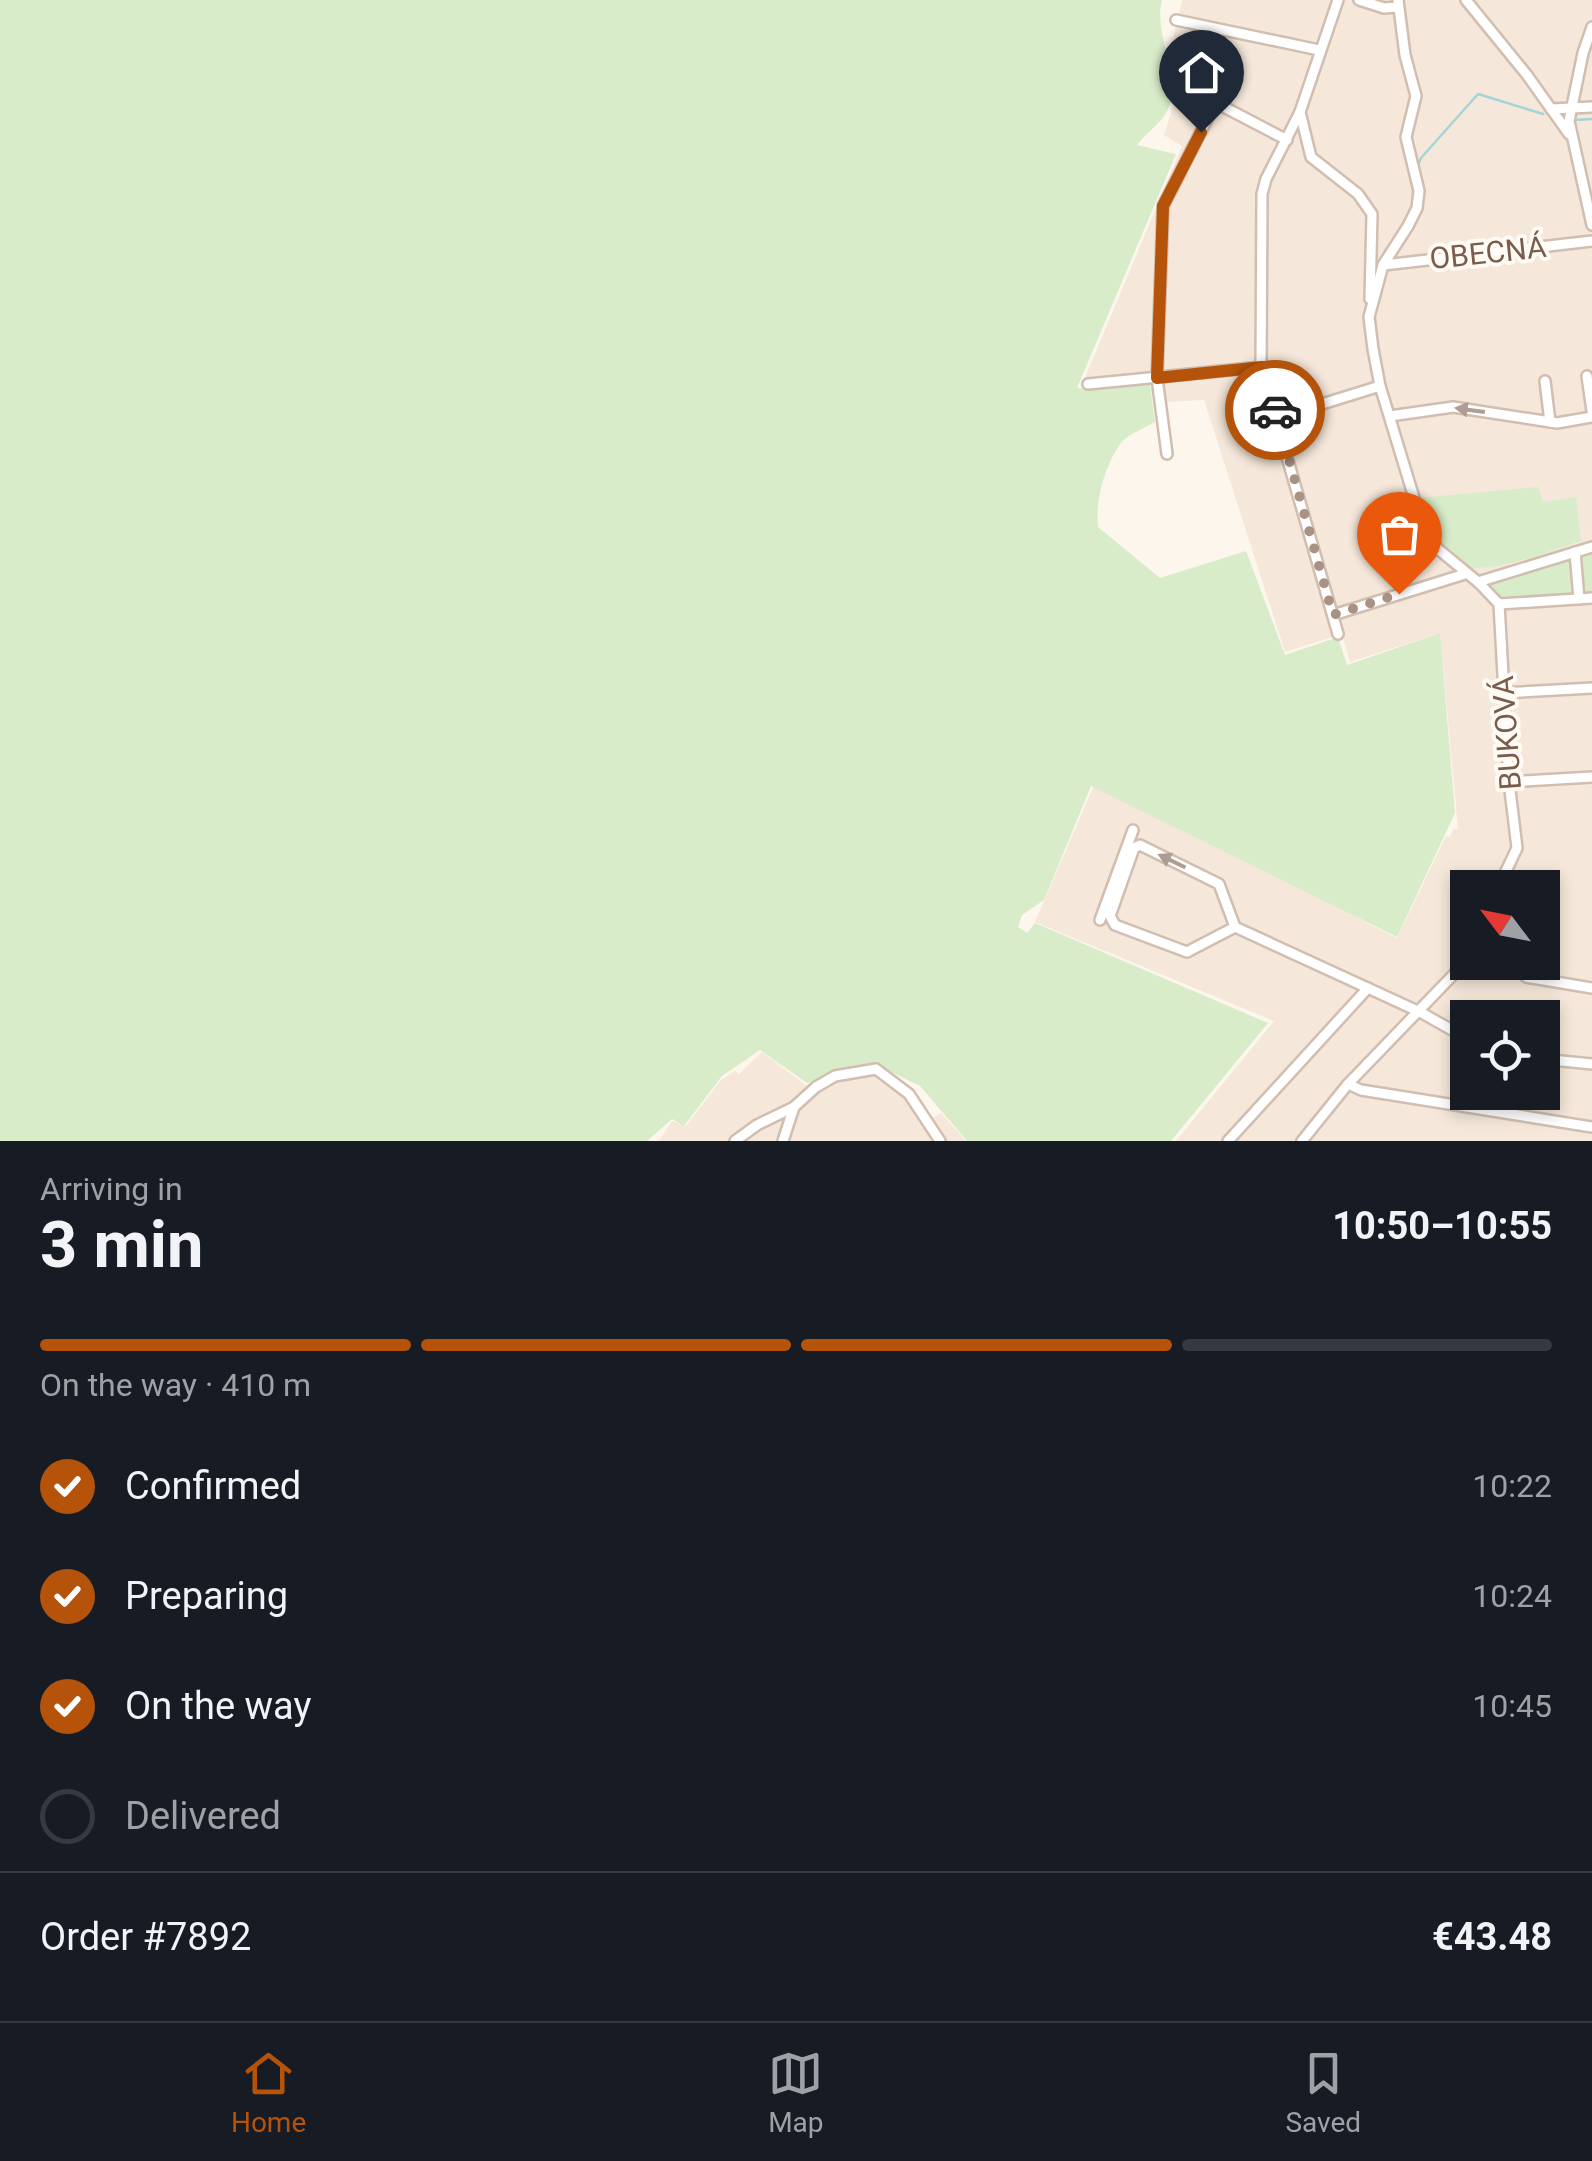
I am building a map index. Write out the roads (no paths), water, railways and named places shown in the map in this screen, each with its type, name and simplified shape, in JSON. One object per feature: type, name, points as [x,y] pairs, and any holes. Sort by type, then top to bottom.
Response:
[{"type":"street","points":[[1338,0],[1300,112],[1262,194],[1259,298],[1262,367],[1338,634]]},
{"type":"street","points":[[1359,0],[1384,8],[1397,3],[1416,96],[1406,137],[1419,191],[1408,226],[1384,265],[1369,317]]},
{"type":"street","points":[[1466,0],[1516,60],[1570,137]]},
{"type":"street","points":[[1176,20],[1319,50]]},
{"type":"street","points":[[1592,27],[1570,106],[1570,137],[1592,225]]},
{"type":"street","points":[[1178,83],[1287,140]]},
{"type":"street","points":[[1167,454],[1157,378],[1163,206],[1215,104]]},
{"type":"street","points":[[1551,109],[1592,107]]},
{"type":"street","points":[[1300,112],[1311,158],[1358,194],[1372,214],[1369,317],[1380,386],[1422,524],[1438,549],[1499,604],[1592,598]]},
{"type":"street","name":"OBECNÁ","points":[[1371,265],[1592,241]]},
{"type":"street","points":[[1088,384],[1262,367]]},
{"type":"street","points":[[1390,416],[1453,408],[1562,423],[1592,414],[1586,376]]},
{"type":"street","points":[[1545,381],[1550,422]]},
{"type":"street","points":[[1277,418],[1380,386]]},
{"type":"street","points":[[1478,582],[1592,547]]},
{"type":"street","points":[[1575,552],[1579,599]]},
{"type":"street","points":[[1333,615],[1465,574]]},
{"type":"street","name":"BUKOVÁ","points":[[1499,604],[1509,782],[1518,848],[1507,870]]},
{"type":"street","points":[[1504,693],[1592,688]]},
{"type":"street","points":[[1509,782],[1592,777]]},
{"type":"street","points":[[1100,920],[1113,896],[1133,830]]},
{"type":"street","points":[[1125,862],[1140,845],[1219,884],[1234,927],[1450,1030]]},
{"type":"street","points":[[1113,896],[1110,916],[1115,924],[1187,952],[1234,927]]},
{"type":"street","points":[[1302,1141],[1348,1084],[1450,979]]},
{"type":"street","points":[[1539,980],[1592,988]]},
{"type":"street","points":[[1228,1141],[1368,988]]},
{"type":"street","points":[[1560,1061],[1592,1064]]},
{"type":"street","points":[[735,1141],[794,1107],[835,1076],[876,1070],[909,1094],[940,1141]]},
{"type":"street","points":[[1348,1084],[1380,1093],[1592,1127]]},
{"type":"street","points":[[783,1141],[794,1107]]},
{"type":"waterway","points":[[1417,167],[1478,94],[1543,114]]},
{"type":"waterway","points":[[1574,120],[1592,119]]}]
